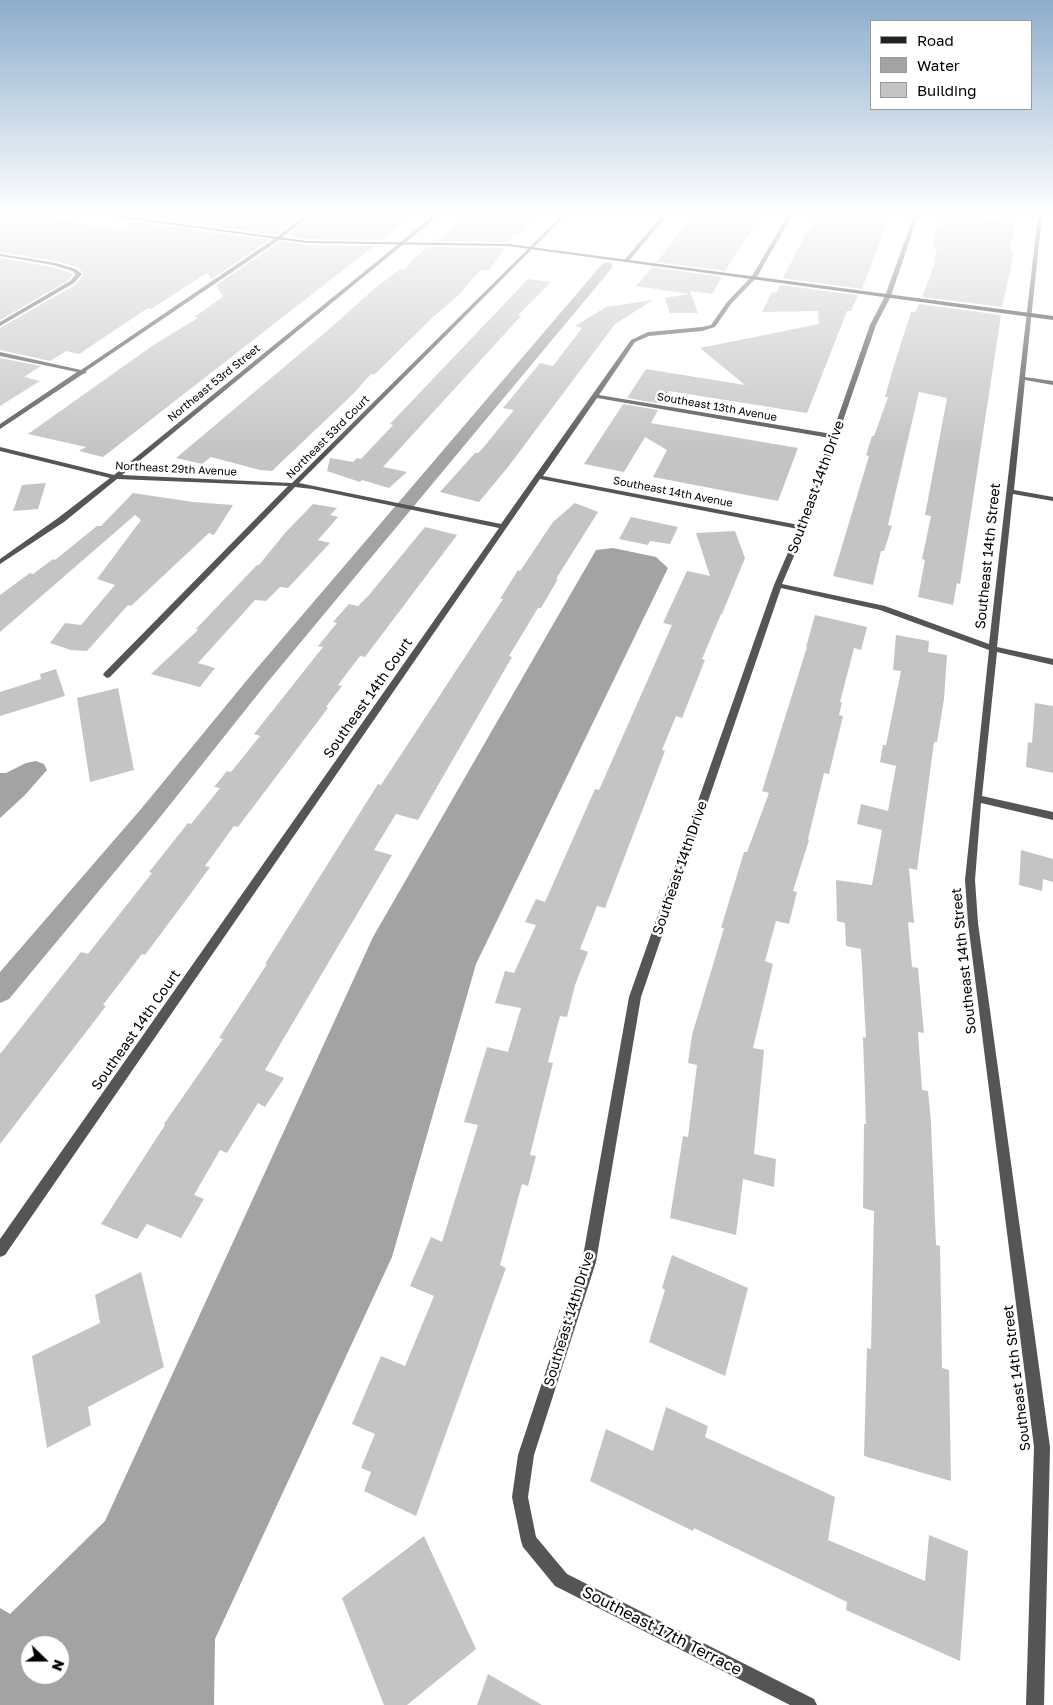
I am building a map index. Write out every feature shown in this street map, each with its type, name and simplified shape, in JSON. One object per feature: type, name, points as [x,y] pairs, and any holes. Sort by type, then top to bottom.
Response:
[{"type":"street","points":[[0,324],[50,295]]},
{"type":"street","points":[[0,427],[197,295]]},
{"type":"street","name":"Northeast 53rd Street","points":[[0,562],[61,520],[340,295]]},
{"type":"street","name":"Northeast 53rd Court","points":[[107,675],[294,484],[485,295]]},
{"type":"street","name":"Southeast 14th Court","points":[[0,1250],[633,341],[648,334],[702,329],[713,326],[737,295]]},
{"type":"street","points":[[877,295],[1053,318]]},
{"type":"street","name":"Southeast 14th Street","points":[[1032,295],[976,798],[970,880],[972,923],[1042,1446],[1035,1705]]},
{"type":"street","name":"Southeast 14th Drive","points":[[529,1541],[520,1498],[526,1455],[588,1262],[635,996],[778,586],[802,528],[873,325],[888,296]]},
{"type":"street","points":[[0,354],[84,372]]},
{"type":"street","points":[[1022,378],[1053,383]]},
{"type":"street","name":"Southeast 13th Avenue","points":[[596,396],[835,437]]},
{"type":"street","name":"Northeast 29th Avenue","points":[[0,449],[115,477],[294,484]]},
{"type":"street","name":"Southeast 14th Avenue","points":[[540,477],[802,528]]},
{"type":"street","points":[[294,484],[504,527]]},
{"type":"street","points":[[1009,491],[1053,499]]},
{"type":"street","points":[[778,586],[882,608],[994,649],[1053,662]]},
{"type":"street","points":[[976,798],[1053,816]]},
{"type":"street","name":"Southeast 17th Terrace","points":[[529,1541],[561,1580],[808,1705]]},
{"type":"water","points":[[613,548],[656,557],[668,568],[476,964],[392,1257],[215,1639],[214,1705],[0,1705],[0,1608],[10,1614],[105,1521],[373,937],[596,550]]},
{"type":"water","points":[[36,761],[44,764],[47,770],[24,796],[0,818],[0,773],[6,773],[26,763]]},
{"type":"building","points":[[0,295],[44,295],[0,320]]},
{"type":"building","points":[[58,295],[173,295],[151,309],[148,308],[79,354],[66,351],[50,361],[0,350],[0,328]]},
{"type":"building","points":[[222,295],[312,295],[103,457],[79,451],[86,447],[28,434],[155,344],[198,318],[194,317],[223,297]]},
{"type":"building","points":[[368,295],[459,295],[433,317],[375,374],[371,374],[353,394],[272,471],[260,470],[211,457],[202,464],[176,458]]},
{"type":"building","points":[[513,295],[538,295],[383,467],[407,472],[389,488],[362,480],[360,482],[327,471],[330,458],[353,462],[357,458],[361,459],[393,425],[390,424]]},
{"type":"building","points":[[691,295],[698,313],[670,313],[665,298]]},
{"type":"building","points":[[771,295],[858,295],[851,311],[847,311],[807,413],[669,391],[662,404],[627,398],[646,369],[745,385],[700,348],[819,324],[818,311],[762,312]]},
{"type":"building","points":[[923,295],[1005,295],[1002,307],[922,297]]},
{"type":"building","points":[[653,300],[615,324],[508,467],[479,502],[440,492],[475,453],[478,453],[483,448],[514,410],[503,408],[540,363],[553,366],[582,328],[575,326],[606,307]]},
{"type":"building","points":[[919,304],[1001,315],[960,584],[957,583],[953,605],[918,597],[925,560],[922,559],[931,516],[925,515],[947,398],[919,392],[888,525],[892,526],[884,551],[881,551],[873,585],[833,576],[869,456],[866,455],[888,397],[885,397],[892,372],[911,312],[915,312]]},
{"type":"building","points":[[0,358],[41,366],[24,377],[40,381],[0,406]]},
{"type":"building","points":[[623,404],[658,410],[651,423],[798,448],[778,501],[653,477],[667,450],[645,437],[624,472],[584,464]]},
{"type":"building","points":[[46,483],[38,509],[13,511],[22,485]]},
{"type":"building","points":[[133,493],[193,502],[233,505],[214,535],[209,533],[131,606],[128,605],[87,651],[71,650],[50,643],[65,623],[81,625],[115,585],[97,579],[141,520],[135,515],[0,632],[0,595],[30,573],[33,574],[53,559],[55,560],[97,526],[101,526]]},
{"type":"building","points":[[575,503],[598,512],[556,579],[558,579],[541,608],[538,608],[509,656],[512,657],[418,820],[396,814],[374,850],[392,855],[265,1070],[284,1078],[265,1107],[258,1103],[227,1153],[220,1150],[194,1195],[204,1199],[181,1238],[147,1224],[137,1239],[101,1224],[164,1124],[223,1039],[219,1038],[378,784],[381,785],[503,599],[500,599],[518,570],[520,571],[553,522]]},
{"type":"building","points":[[313,504],[337,508],[330,515],[338,517],[318,540],[330,543],[288,588],[280,587],[266,601],[255,600],[198,663],[215,668],[200,687],[151,674],[198,630],[196,629],[259,565],[285,533]]},
{"type":"building","points":[[631,517],[678,527],[670,544],[650,541],[648,545],[619,539]]},
{"type":"building","points":[[425,527],[457,535],[365,657],[360,656],[338,685],[342,686],[326,707],[328,708],[238,827],[234,826],[205,866],[210,867],[186,900],[145,955],[142,954],[103,1005],[106,1006],[0,1144],[0,1054],[81,952],[88,954],[152,873],[149,872],[188,823],[191,824],[220,788],[214,787],[227,771],[231,772],[260,736],[254,734],[323,647],[318,646],[337,623],[333,622],[349,604],[358,606],[369,595]]},
{"type":"building","points":[[735,531],[745,558],[702,659],[705,660],[682,718],[676,716],[662,750],[665,751],[605,908],[597,906],[580,949],[588,952],[575,985],[567,1017],[560,1016],[548,1062],[553,1063],[530,1155],[536,1156],[528,1186],[522,1184],[500,1265],[506,1268],[416,1516],[364,1491],[371,1472],[361,1468],[375,1434],[352,1424],[381,1356],[405,1366],[434,1296],[410,1286],[431,1237],[442,1242],[478,1125],[464,1122],[487,1047],[508,1052],[521,1008],[495,1003],[505,971],[514,973],[536,925],[525,922],[536,899],[545,902],[595,789],[599,790],[672,625],[663,623],[687,571],[710,576],[696,533]]},
{"type":"building","points":[[815,615],[867,627],[861,650],[854,648],[840,702],[842,702],[839,715],[843,716],[829,774],[824,773],[809,840],[793,891],[797,892],[789,924],[776,921],[765,961],[773,964],[753,1048],[764,1050],[754,1154],[776,1159],[774,1187],[743,1179],[736,1235],[670,1218],[683,1136],[688,1137],[697,1065],[688,1063],[692,1035],[724,928],[721,928],[744,852],[747,852],[769,793],[762,791],[807,647]]},
{"type":"building","points":[[896,635],[929,641],[928,652],[947,655],[944,699],[937,742],[934,742],[917,870],[909,868],[914,923],[908,922],[912,967],[918,968],[924,1033],[918,1032],[922,1090],[928,1091],[931,1122],[936,1245],[940,1246],[942,1368],[949,1370],[951,1481],[864,1456],[867,1348],[871,1349],[874,1211],[863,1208],[864,1124],[866,1124],[863,1037],[866,1038],[861,949],[846,946],[845,923],[837,921],[836,880],[872,885],[882,830],[857,824],[861,804],[888,811],[896,766],[880,762],[883,745],[886,745],[901,671],[893,670]]},
{"type":"building","points":[[56,669],[65,696],[0,716],[0,692],[41,679],[40,674]]},
{"type":"building","points":[[118,688],[134,770],[90,782],[77,698]]},
{"type":"building","points":[[1035,703],[1053,706],[1053,773],[1026,767],[1028,742],[1032,743]]},
{"type":"building","points":[[1021,850],[1053,859],[1053,882],[1043,879],[1042,891],[1019,885]]},
{"type":"building","points":[[672,1255],[748,1288],[725,1376],[649,1342],[665,1290],[662,1288]]},
{"type":"building","points":[[141,1272],[164,1367],[88,1407],[91,1425],[47,1448],[32,1356],[100,1323],[95,1295]]},
{"type":"building","points":[[666,1407],[708,1426],[705,1437],[835,1497],[828,1540],[925,1581],[929,1535],[968,1551],[960,1661],[846,1610],[847,1602],[694,1528],[693,1531],[590,1481],[606,1429],[653,1451]]},
{"type":"building","points":[[424,1536],[476,1649],[407,1705],[384,1705],[342,1598]]},
{"type":"building","points":[[488,1674],[542,1705],[477,1705]]},
{"type":"waterway","points":[[0,991],[149,815],[259,679],[583,295]]}]
